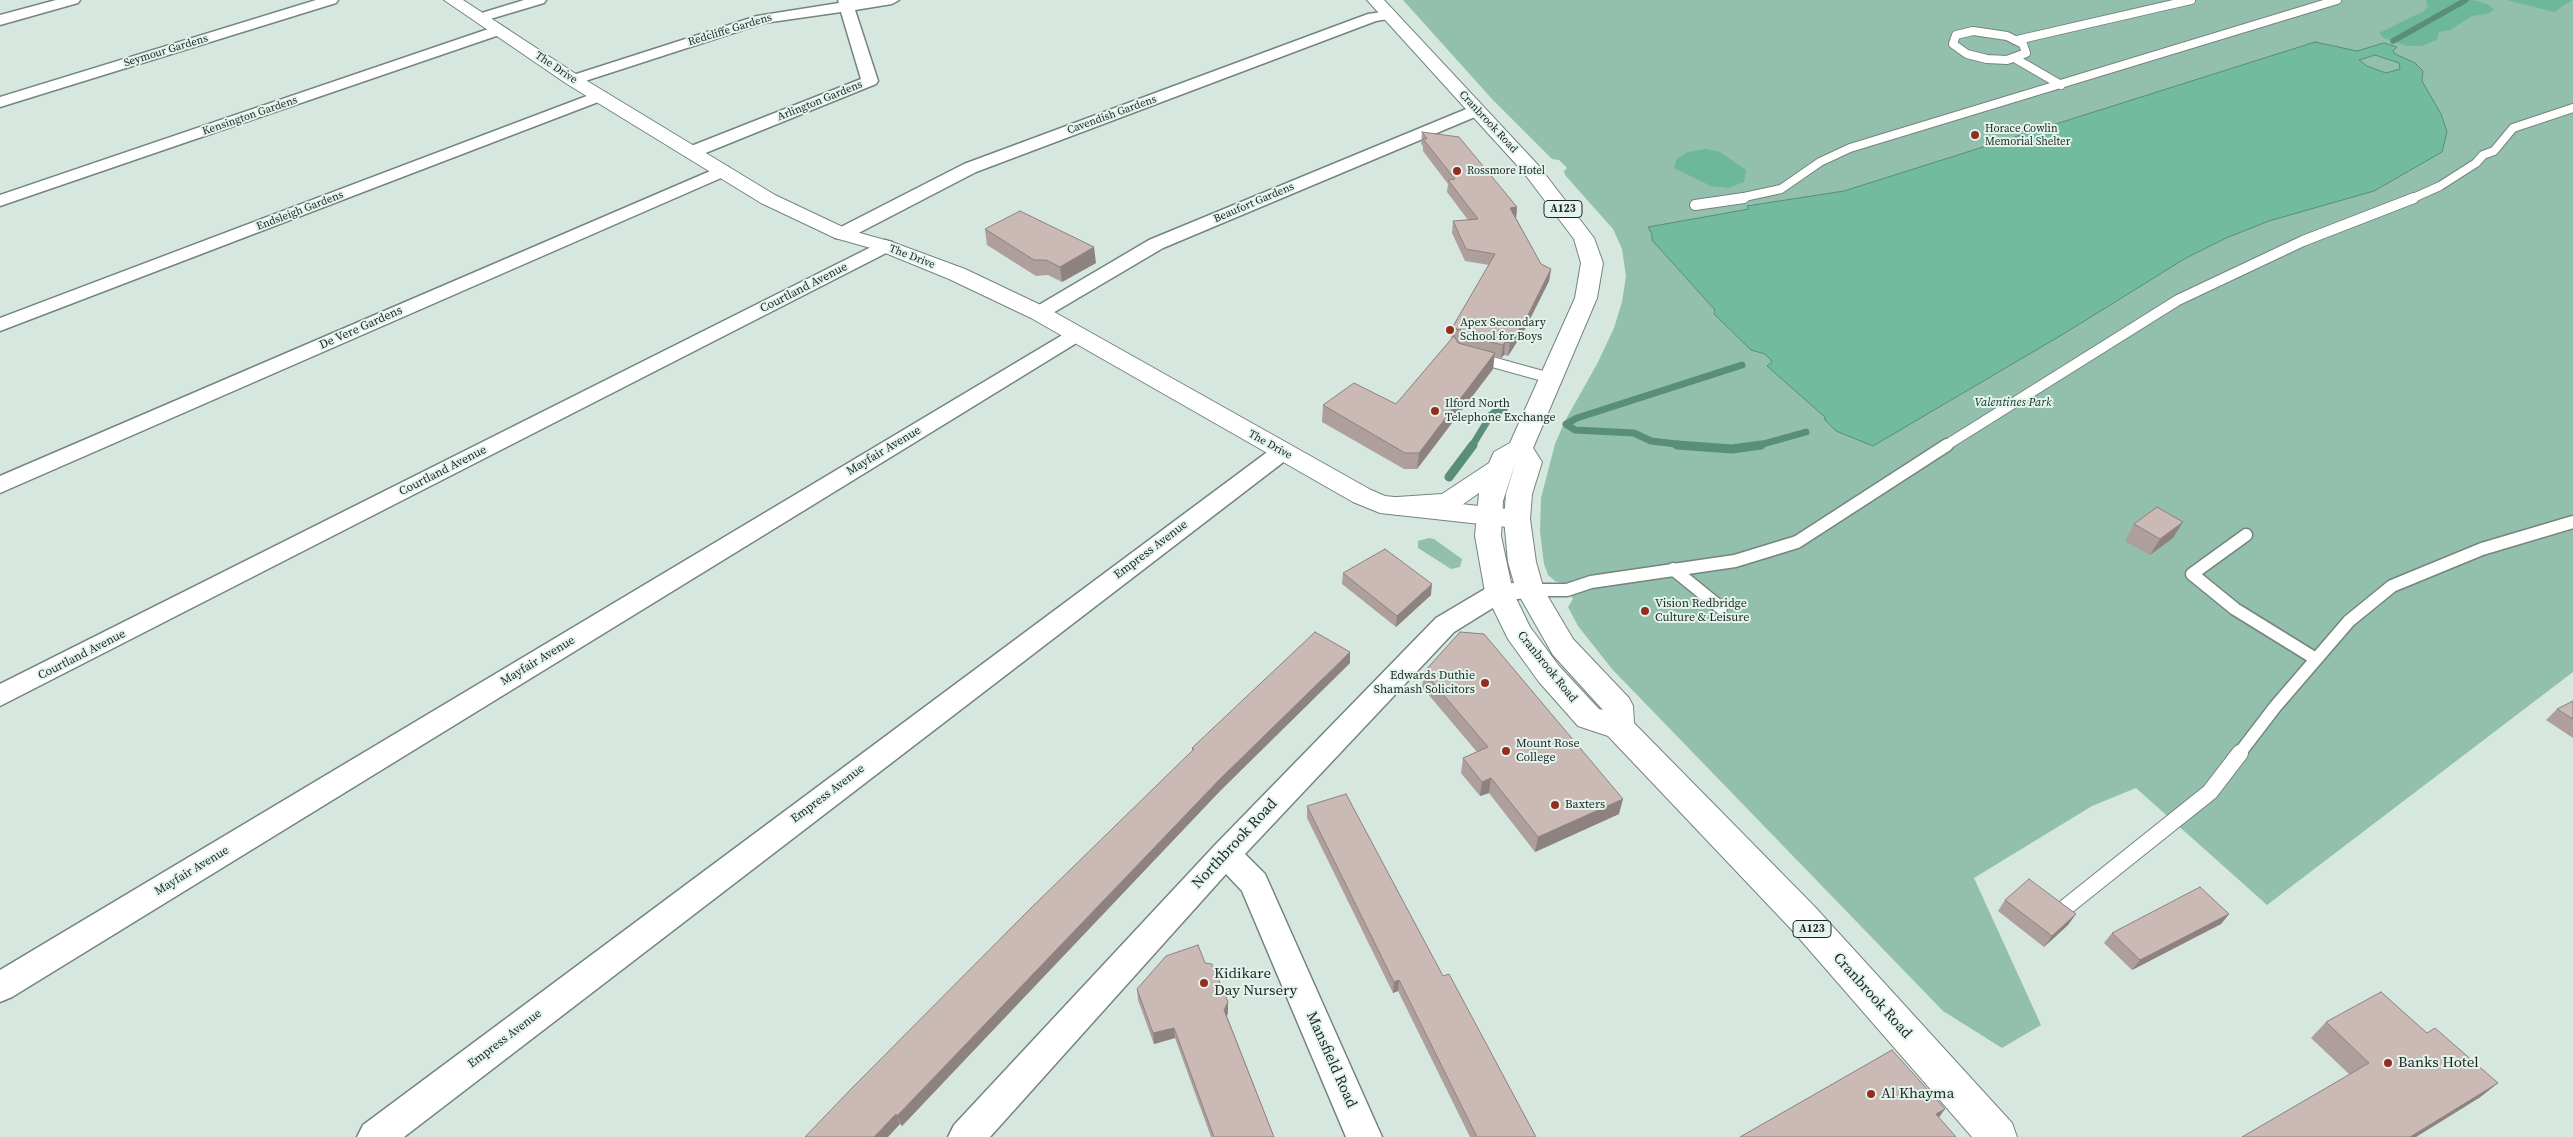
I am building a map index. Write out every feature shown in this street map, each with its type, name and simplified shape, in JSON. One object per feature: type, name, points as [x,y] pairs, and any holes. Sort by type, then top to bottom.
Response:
[{"type":"main road","name":"The Drive","points":[[452,0],[573,80],[768,200],[842,234],[885,246],[957,274],[1040,313],[1282,452],[1388,505],[1384,510],[1396,514],[1518,529]]},
{"type":"main road","name":"Cranbrook Road","points":[[1382,8],[1531,170],[1575,224],[1584,238],[1592,263],[1586,298],[1520,448],[1503,458],[1499,468],[1488,526],[1499,592],[1514,625],[1529,648],[1589,718],[1619,727],[1803,918],[1998,1137]]},
{"type":"main road","name":"Cranbrook Road","points":[[1520,448],[1529,462],[1519,494],[1518,529],[1522,562],[1530,590],[1563,647],[1618,706],[1619,727]]},
{"type":"main road","points":[[1388,505],[1437,504],[1450,500],[1499,468]]},
{"type":"street","points":[[0,20],[73,0]]},
{"type":"street","name":"Seymour Gardens","points":[[0,102],[331,0]]},
{"type":"street","points":[[480,18],[539,0]]},
{"type":"street","name":"Redcliffe Gardens","points":[[573,80],[762,19],[846,3],[892,0]]},
{"type":"street","name":"Arlington Gardens","points":[[692,152],[870,81],[846,3]]},
{"type":"street","name":"Cavendish Gardens","points":[[842,234],[970,168],[1373,17],[1382,8]]},
{"type":"street","name":"Kensington Gardens","points":[[0,201],[500,30]]},
{"type":"street","name":"Endsleigh Gardens","points":[[0,325],[600,96]]},
{"type":"street","name":"Beaufort Gardens","points":[[1040,313],[1156,244],[1476,110]]},
{"type":"street","name":"De Vere Gardens","points":[[0,485],[722,171]]},
{"type":"street","name":"Courtland Avenue","points":[[0,696],[885,246]]},
{"type":"street","name":"Mayfair Avenue","points":[[0,987],[1076,335]]},
{"type":"street","name":"Empress Avenue","points":[[375,1137],[1282,452]]},
{"type":"street","name":"Northbrook Road","points":[[966,1137],[1226,854],[1445,625],[1473,606],[1499,592],[1530,590]]},
{"type":"street","name":"Mansfield Road","points":[[1226,854],[1254,883],[1364,1137]]},
{"type":"lane","points":[[2017,40],[2191,0]]},
{"type":"lane","points":[[1695,205],[1761,194],[1781,188],[1797,180],[1820,162],[1850,148],[2337,0]]},
{"type":"lane","points":[[1973,31],[1996,33],[2023,44],[2026,53],[2016,59],[1997,60],[1976,57],[1958,49],[1952,39],[1956,35],[1973,31]]},
{"type":"lane","points":[[2016,59],[2061,85]]},
{"type":"lane","points":[[1530,590],[1567,590],[1591,582],[1735,561],[1797,542],[1887,482],[2178,300],[2303,240],[2384,211],[2440,186],[2476,163],[2483,155],[2494,151],[2513,128],[2573,108]]},
{"type":"lane","points":[[1468,356],[1550,378]]},
{"type":"lane","points":[[2066,907],[2210,792],[2274,707],[2349,621],[2392,586],[2482,549],[2573,522]]},
{"type":"lane","points":[[2246,535],[2192,574],[2234,609],[2316,659]]},
{"type":"lane","points":[[1673,569],[1721,608]]},
{"type":"green space","name":"Valentines Park","points":[[1403,0],[2573,0],[2573,672],[2267,905],[2136,788],[2092,806],[1974,878],[2041,1025],[2002,1048],[1943,1011],[1612,669],[1578,626],[1568,607],[1573,599],[1562,583],[1555,581],[1548,575],[1544,564],[1540,532],[1541,498],[1555,444],[1565,421],[1597,364],[1614,328],[1622,302],[1626,276],[1622,249],[1613,229],[1565,175],[1564,171],[1567,168],[1559,160],[1552,159],[1492,99]]},
{"type":"green space","points":[[1429,538],[1434,539],[1462,559],[1460,567],[1451,569],[1418,548],[1418,541]]},
{"type":"shaded area","points":[[2426,0],[2473,0],[2487,4],[2494,10],[2487,14],[2472,16],[2450,30],[2439,32],[2437,40],[2421,46],[2407,46],[2384,38],[2379,33],[2424,11],[2428,6]]},
{"type":"shaded area","points":[[2507,0],[2572,0],[2554,12]]},
{"type":"shaded area","points":[[2315,42],[2357,51],[2384,43],[2397,47],[2393,51],[2395,54],[2415,63],[2423,71],[2422,81],[2441,114],[2447,132],[2442,152],[2374,191],[2269,221],[2226,238],[2186,258],[2065,333],[1873,446],[1836,431],[1824,419],[1826,418],[1767,366],[1772,362],[1771,360],[1765,354],[1751,350],[1714,314],[1715,310],[1652,240],[1652,234],[1648,227],[1749,209],[1747,206],[1844,191]],"holes":[[[2375,55],[2399,63],[2400,69],[2386,73],[2367,66],[2359,60]]]},
{"type":"shaded area","points":[[1706,149],[1720,152],[1746,170],[1744,182],[1728,188],[1711,186],[1674,168],[1677,159],[1688,152]]},
{"type":"building","points":[[1422,132],[1459,137],[1517,207],[1510,208],[1541,264],[1551,269],[1526,319],[1510,343],[1505,342],[1503,345],[1458,334],[1461,330],[1452,328],[1495,254],[1466,249],[1453,221],[1478,219],[1448,180],[1455,179],[1423,139],[1427,139]]},
{"type":"building","points":[[1020,211],[1094,247],[1060,267],[1046,260],[1034,260],[985,229]]},
{"type":"building","name":"Ilford North Telephone Exchange","points":[[1454,336],[1458,343],[1495,353],[1419,453],[1405,453],[1323,405],[1354,383],[1396,404]]},
{"type":"building","points":[[2157,507],[2183,522],[2160,539],[2134,524]]},
{"type":"building","points":[[1385,549],[1432,584],[1397,616],[1343,573]]},
{"type":"building","points":[[1315,632],[1350,652],[1219,780],[897,1116],[896,1114],[874,1137],[805,1137],[1031,908],[1194,749],[1192,748]]},
{"type":"building","points":[[1460,632],[1484,634],[1623,799],[1538,837],[1491,778],[1482,782],[1463,758],[1488,747],[1424,672]]},
{"type":"building","points":[[2573,701],[2573,719],[2557,709]]},
{"type":"building","points":[[1346,794],[1443,976],[1449,974],[1536,1137],[1477,1137],[1399,980],[1394,982],[1307,806]]},
{"type":"building","points":[[2029,879],[2076,914],[2052,936],[2005,900]]},
{"type":"building","points":[[2200,887],[2229,914],[2140,960],[2112,933]]},
{"type":"building","points":[[1198,945],[1205,963],[1212,964],[1228,1002],[1224,1010],[1274,1137],[1214,1137],[1174,1028],[1153,1033],[1137,989],[1166,956]]},
{"type":"building","name":"Banks Hotel","points":[[2381,992],[2427,1033],[2435,1028],[2498,1083],[2410,1137],[2242,1137],[2369,1063],[2326,1022]]},
{"type":"building","name":"Al Khayma","points":[[1892,1050],[1945,1109],[1936,1114],[1956,1137],[1740,1137]]},
{"type":"waterway","points":[[2393,41],[2466,0]]},
{"type":"waterway","points":[[1693,446],[1651,441],[1634,433],[1575,430],[1566,424],[1577,418],[1742,365]]},
{"type":"waterway","points":[[1472,446],[1491,415],[1496,411],[1504,410]]},
{"type":"waterway","points":[[1758,445],[1806,432]]},
{"type":"waterway","points":[[1449,477],[1473,445]]},
{"type":"waterway","points":[[1677,445],[1732,449],[1758,445]]},
{"type":"place","name":"Horace Cowlin Memorial Shelter","points":[[1975,135]]},
{"type":"place","name":"Rossmore Hotel","points":[[1457,171]]},
{"type":"place","name":"Apex Secondary School for Boys","points":[[1450,330]]},
{"type":"place","name":"Ilford North Telephone Exchange","points":[[1435,411]]},
{"type":"place","name":"Vision Redbridge Culture & Leisure","points":[[1645,611]]},
{"type":"place","name":"Edwards Duthie Shamash Solicitors","points":[[1485,683]]},
{"type":"place","name":"Mount Rose College","points":[[1506,751]]},
{"type":"place","name":"Baxters","points":[[1555,805]]},
{"type":"place","name":"Kidikare Day Nursery","points":[[1204,983]]},
{"type":"place","name":"Banks Hotel","points":[[2388,1063]]},
{"type":"place","name":"Al Khayma","points":[[1871,1094]]}]
